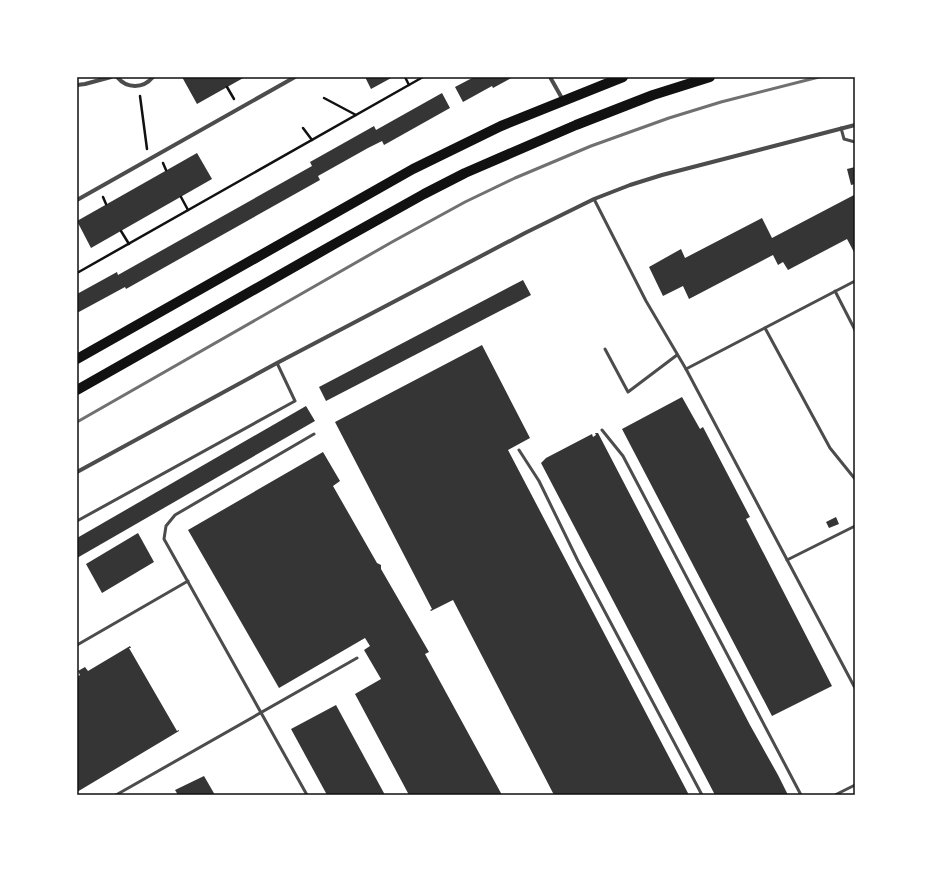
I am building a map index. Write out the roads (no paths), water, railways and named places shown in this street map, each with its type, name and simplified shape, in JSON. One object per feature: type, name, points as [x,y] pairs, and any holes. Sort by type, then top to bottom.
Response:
[{"type":"main road","points":[[77,358],[413,169],[501,126],[623,77]]},
{"type":"main road","points":[[77,390],[424,194],[465,173],[583,122],[653,94],[710,77]]},
{"type":"street","points":[[77,85],[110,77]]},
{"type":"street","points":[[117,77],[126,84],[139,86],[145,84],[153,77]]},
{"type":"street","points":[[77,200],[295,77]]},
{"type":"street","points":[[550,77],[563,100]]},
{"type":"street","points":[[77,472],[277,363],[525,233],[594,199],[630,185],[662,175],[855,125]]},
{"type":"lane","points":[[841,128],[844,139],[855,142]]},
{"type":"lane","points":[[594,199],[646,301],[686,369],[855,688]]},
{"type":"lane","points":[[686,369],[855,281]]},
{"type":"lane","points":[[834,291],[855,330]]},
{"type":"lane","points":[[764,328],[830,448],[855,479]]},
{"type":"lane","points":[[605,349],[628,392],[678,355]]},
{"type":"lane","points":[[77,521],[295,401],[277,363]]},
{"type":"lane","points":[[602,430],[623,456],[801,795]]},
{"type":"lane","points":[[307,795],[164,539],[166,526],[175,514],[314,434]]},
{"type":"lane","points":[[519,450],[539,481],[578,561],[702,795]]},
{"type":"lane","points":[[787,560],[855,526]]},
{"type":"lane","points":[[77,645],[188,582]]},
{"type":"lane","points":[[116,795],[357,658]]},
{"type":"lane","points":[[835,795],[855,785]]},
{"type":"railway","points":[[77,422],[392,242],[465,202],[515,178],[591,146],[669,118],[721,102],[819,77]]}]
